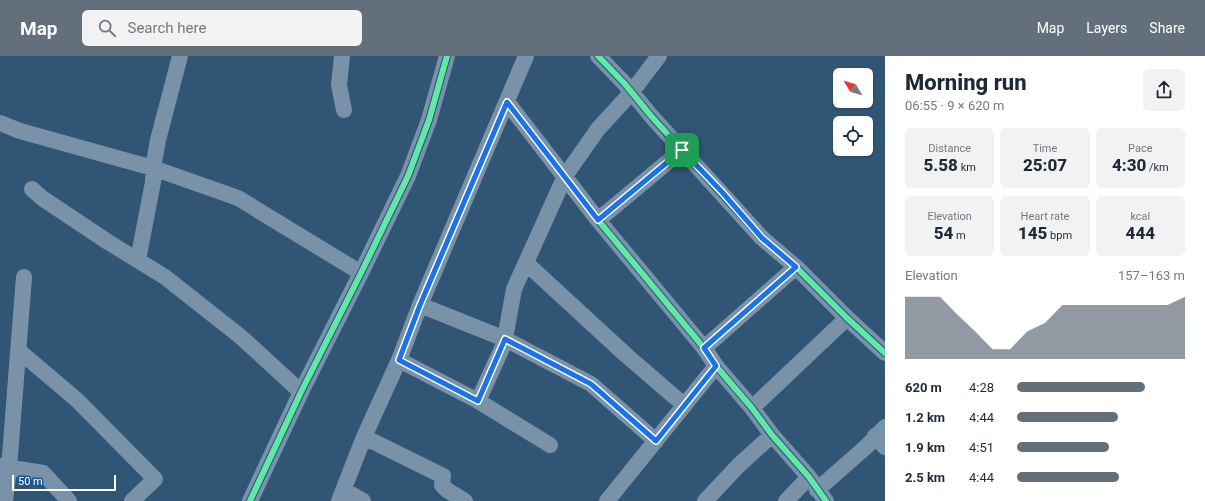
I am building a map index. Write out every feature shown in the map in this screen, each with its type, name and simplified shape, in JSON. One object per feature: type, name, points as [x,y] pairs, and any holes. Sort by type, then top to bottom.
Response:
[{"type":"street","points":[[138,260],[153,182],[153,168],[158,140],[180,56]]},
{"type":"street","points":[[342,56],[340,85],[344,110]]},
{"type":"street","points":[[250,501],[301,392],[361,274],[408,176],[429,120],[447,56]]},
{"type":"street","points":[[363,501],[341,496],[364,437],[399,360],[420,305],[526,56]]},
{"type":"street","points":[[598,56],[624,83],[682,150],[722,192],[762,238],[796,267],[847,318],[885,353]]},
{"type":"street","points":[[478,401],[505,339],[514,289],[565,176],[598,130],[631,92],[659,56]]},
{"type":"street","points":[[507,102],[598,220],[704,348],[716,366],[817,489]]},
{"type":"street","points":[[0,123],[20,131],[153,168],[238,198],[361,274]]},
{"type":"street","points":[[598,220],[682,150]]},
{"type":"street","points":[[32,189],[42,198],[108,242],[166,277],[241,336],[301,392]]},
{"type":"street","points":[[526,263],[626,355],[684,405]]},
{"type":"street","points":[[704,348],[796,267]]},
{"type":"street","points":[[5,501],[5,467],[18,350],[24,277]]},
{"type":"street","points":[[420,305],[505,339],[591,384],[656,441]]},
{"type":"street","points":[[752,408],[847,318]]},
{"type":"street","points":[[18,350],[77,400],[155,479],[132,501]]},
{"type":"street","points":[[399,360],[478,401],[550,445]]},
{"type":"street","points":[[607,501],[716,366]]},
{"type":"street","points":[[705,501],[772,435]]},
{"type":"street","points":[[364,437],[443,476],[442,485],[447,490],[466,501]]},
{"type":"street","points":[[786,501],[817,489],[867,446],[882,437]]},
{"type":"street","points":[[5,467],[43,473],[69,501]]},
{"type":"cycle path","points":[[250,501],[301,392],[408,176],[429,120],[447,56]]},
{"type":"cycle path","points":[[598,56],[624,83],[652,117],[762,238],[796,267],[847,318],[885,353]]},
{"type":"cycle path","points":[[507,102],[598,220],[704,348],[716,366],[752,408],[772,435],[809,477],[826,501]]},
{"type":"route","points":[[507,102],[598,220],[682,150],[722,192],[762,238],[796,267],[704,348],[716,366],[656,441],[591,384],[505,339],[478,401],[399,360],[420,305],[507,102]]}]
